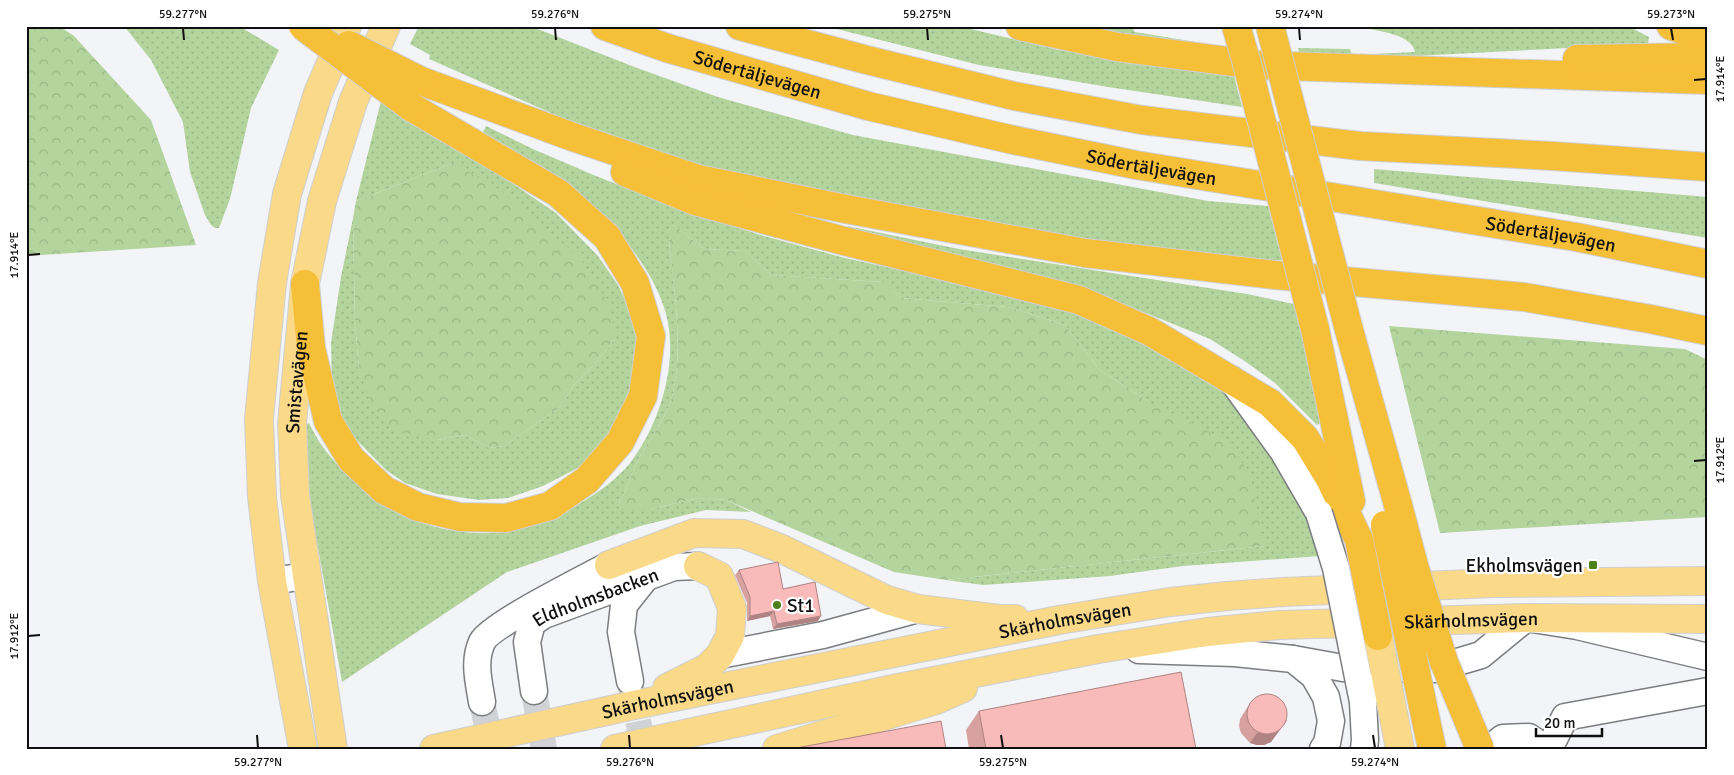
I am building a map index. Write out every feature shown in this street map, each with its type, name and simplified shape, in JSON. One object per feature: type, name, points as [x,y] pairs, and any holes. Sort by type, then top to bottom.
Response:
[{"type":"highway","points":[[303,26],[411,107],[558,193],[607,237],[635,283],[651,336],[643,396],[620,442],[587,480],[550,506],[506,518],[460,517],[418,507],[384,490],[351,459],[328,421],[311,348],[305,284]]},
{"type":"highway","points":[[312,26],[421,81],[535,135],[695,201],[844,241],[1079,300],[1149,331],[1270,403],[1305,438],[1330,479],[1359,540]]},
{"type":"highway","name":"Södertäljevägen","points":[[605,26],[667,48],[868,106],[1008,139],[1136,165],[1576,237],[1708,264]]},
{"type":"highway","points":[[740,26],[867,60],[1014,96],[1142,120],[1360,146],[1553,156],[1708,168]]},
{"type":"highway","points":[[1236,26],[1316,329],[1378,636]]},
{"type":"highway","points":[[1270,26],[1349,330],[1390,507],[1432,749]]},
{"type":"highway","points":[[1671,26],[1708,38]]},
{"type":"highway","points":[[1030,28],[1117,47],[1258,66],[1708,80]]},
{"type":"highway","points":[[1426,70],[1557,59],[1708,56]]},
{"type":"highway","points":[[421,81],[572,137],[698,179],[855,211],[1085,254],[1275,275],[1524,297],[1708,331]]},
{"type":"highway","points":[[1390,507],[1415,569],[1444,662],[1480,749]]},
{"type":"main road","name":"Smistavägen","points":[[303,749],[272,580],[262,497],[259,419],[272,283],[287,194],[318,93],[347,26]]},
{"type":"main road","name":"Smistavägen","points":[[333,749],[295,494],[292,423],[305,284],[322,201],[353,102],[386,26]]},
{"type":"main road","points":[[609,565],[647,564],[694,533],[744,534],[782,549],[886,600],[918,608],[999,619],[1059,620]]},
{"type":"main road","points":[[632,693],[707,668],[720,655],[730,636],[732,608],[719,576],[698,566]]},
{"type":"main road","name":"Skärholmsvägen","points":[[434,749],[632,693],[1170,602],[1284,592],[1493,582],[1708,581]]},
{"type":"main road","name":"Skärholmsvägen","points":[[615,749],[898,688],[1098,649],[1207,632],[1279,625],[1526,618],[1703,620]]},
{"type":"main road","points":[[1378,636],[1400,749]]},
{"type":"main road","points":[[777,749],[936,700],[1018,665]]},
{"type":"lane","points":[[1230,378],[1282,451],[1319,513],[1336,568],[1363,702],[1364,749]]},
{"type":"lane","points":[[621,632],[615,625],[604,592],[606,579],[635,565],[647,564]]},
{"type":"lane","points":[[632,693],[621,632],[624,605],[647,564]]},
{"type":"lane","name":"Eldholmsbacken","points":[[647,564],[674,567],[698,566]]},
{"type":"lane","name":"Eldholmsbacken","points":[[482,702],[476,668],[482,641],[508,620],[609,565]]},
{"type":"lane","points":[[272,580],[306,576]]},
{"type":"lane","name":"Eldholmsbacken","points":[[534,691],[527,642],[532,623],[544,615],[604,592]]},
{"type":"lane","points":[[720,655],[823,635],[918,608]]},
{"type":"lane","points":[[1098,649],[1235,653],[1293,659],[1343,668],[1434,669],[1481,655],[1526,618],[1577,626],[1708,657]]},
{"type":"lane","points":[[1363,702],[1378,636]]},
{"type":"lane","points":[[1293,659],[1314,676],[1326,697],[1331,721],[1324,749]]},
{"type":"lane","points":[[1489,749],[1503,738],[1528,738],[1547,749],[1565,718],[1708,691]]},
{"type":"green space","points":[[26,26],[59,26],[74,36],[151,120],[196,245],[26,256]]},
{"type":"green space","points":[[124,26],[239,26],[279,50],[251,108],[230,199],[219,228],[211,225],[205,215],[190,172],[183,122],[151,60]]},
{"type":"green space","points":[[419,26],[530,26],[718,97],[853,135],[1208,201],[1268,206],[1282,260],[1225,261],[943,217],[674,160],[567,120],[429,59],[430,55],[410,44]]},
{"type":"green space","points":[[825,26],[958,26],[1059,50],[1234,76],[1242,107],[979,65]]},
{"type":"green space","points":[[1085,26],[1132,28],[1135,32],[1226,47],[1108,33]]},
{"type":"green space","points":[[1357,26],[1628,26],[1649,37],[1648,43],[1645,44],[1415,56],[1301,59],[1298,48],[1350,49],[1352,55],[1415,52],[1407,41],[1400,37]]},
{"type":"green space","points":[[381,101],[460,148],[556,213],[598,256],[618,285],[627,304],[638,345],[637,376],[625,408],[603,447],[576,469],[543,486],[508,498],[479,500],[437,494],[405,483],[386,470],[341,424],[332,383],[331,343],[341,277],[353,218],[355,323],[359,371],[437,440],[465,435],[489,448],[504,446],[560,407],[574,385],[615,339],[453,163],[356,201]]},
{"type":"green space","points":[[486,126],[596,176],[687,212],[764,236],[845,258],[937,278],[1099,320],[1205,376],[1234,401],[1268,436],[1314,526],[1320,556],[1183,566],[1110,576],[983,585],[946,580],[1264,546],[1149,402],[1100,370],[1065,325],[1008,307],[901,298],[882,282],[771,275],[745,251],[704,249],[674,225],[669,241],[677,319],[676,379],[669,406],[640,456],[618,506],[650,509],[699,498],[726,500],[751,512],[706,510],[640,526],[507,572],[342,682],[310,503],[304,442],[307,424],[309,423],[326,452],[348,476],[382,504],[420,522],[441,528],[462,532],[504,532],[533,526],[556,517],[590,497],[614,479],[625,469],[641,447],[658,411],[664,392],[670,352],[666,314],[652,280],[632,249],[617,231],[582,198],[544,170],[483,132]]},
{"type":"green space","points":[[453,163],[501,191],[580,258],[611,308],[615,339],[574,385],[560,407],[504,446],[489,448],[465,435],[437,440],[393,431],[374,408],[359,371],[355,323],[353,218],[356,201]]},
{"type":"green space","points":[[1374,169],[1708,197],[1708,238],[1374,183]]},
{"type":"green space","points":[[673,224],[704,249],[745,251],[771,275],[883,282],[901,298],[1008,307],[1065,325],[1100,370],[1149,402],[1224,439],[1250,473],[1264,546],[946,580],[894,572],[726,500],[699,498],[650,509],[623,510],[618,506],[636,464],[669,406],[676,379],[677,319],[669,241]]},
{"type":"green space","points":[[847,226],[959,249],[1247,294],[1294,304],[1322,422],[1317,425],[1275,383],[1210,339],[1136,309],[852,230]]},
{"type":"green space","points":[[1389,326],[1685,349],[1708,360],[1708,517],[1440,533]]},
{"type":"building","name":"St1","points":[[778,562],[783,589],[815,582],[821,616],[777,624],[774,611],[750,616],[750,597],[739,570]]},
{"type":"building","points":[[1181,672],[1196,749],[986,749],[979,711]]},
{"type":"building","points":[[1271,694],[1278,697],[1284,703],[1287,714],[1286,722],[1278,731],[1271,734],[1263,734],[1256,731],[1248,722],[1247,710],[1250,703],[1259,695]]},
{"type":"building","points":[[941,721],[946,749],[791,749]]},
{"type":"tunnel","points":[[630,683],[644,749]]},
{"type":"tunnel","points":[[534,691],[544,749]]},
{"type":"tunnel","points":[[482,702],[492,749]]},
{"type":"place","name":"Ekholmsvägen","points":[[1593,565]]},
{"type":"place","name":"St1","points":[[777,605]]}]
